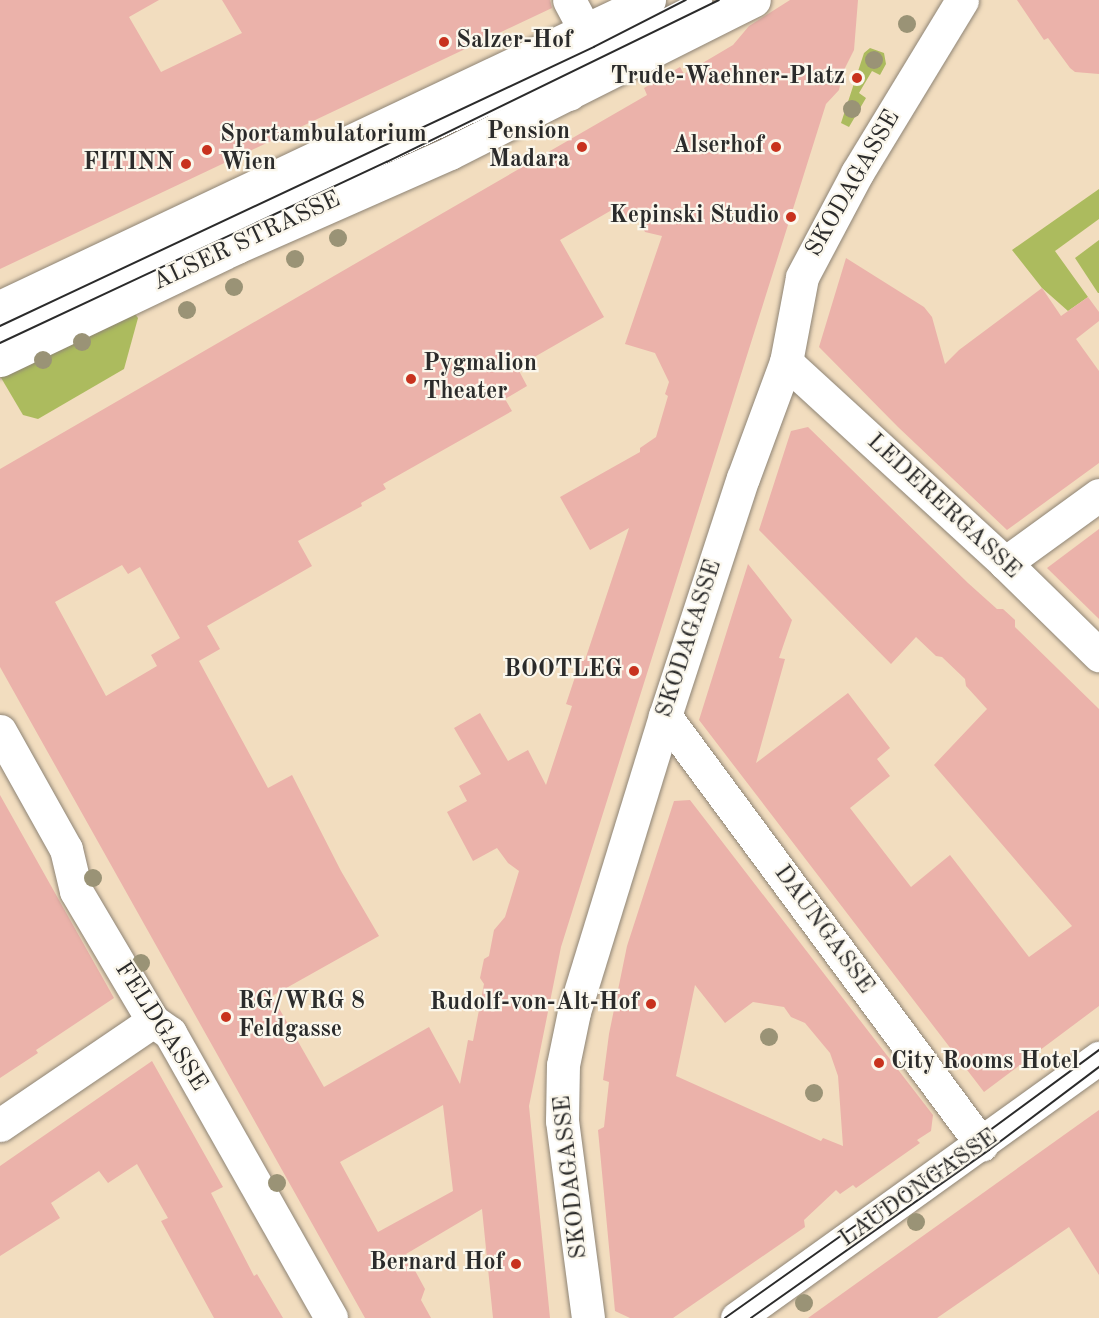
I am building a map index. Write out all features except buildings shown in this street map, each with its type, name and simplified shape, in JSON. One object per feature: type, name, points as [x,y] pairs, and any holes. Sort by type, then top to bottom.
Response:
[{"type":"street","points":[[569,0],[590,43],[592,64],[569,94]]},
{"type":"street","name":"ALSER STRASSE","points":[[0,307],[590,43],[649,0]]},
{"type":"street","name":"ALSER STRASSE","points":[[0,360],[237,247],[450,153],[754,0]]},
{"type":"street","name":"SKODAGASSE","points":[[588,1318],[562,1121],[563,1065],[574,1012],[665,716],[743,478],[786,362],[802,277],[857,173],[962,0]]},
{"type":"street","name":"LEDERERGASSE","points":[[786,362],[1005,563],[1099,655]]},
{"type":"street","points":[[1005,563],[1099,495]]},
{"type":"street","name":"DAUNGASSE","points":[[665,716],[982,1145]]},
{"type":"street","name":"FELDGASSE","points":[[0,731],[66,849],[76,891],[153,1022],[170,1034],[331,1318]]},
{"type":"street","points":[[0,1125],[153,1022]]},
{"type":"street","name":"LAUDONGASSE","points":[[737,1318],[982,1145],[1099,1058]]},
{"type":"lane","points":[[0,334],[590,43],[702,0]]},
{"type":"green space","points":[[870,48],[884,53],[886,64],[880,75],[872,71],[859,93],[866,98],[849,127],[841,123],[864,53]]},
{"type":"green space","points":[[1099,189],[1099,219],[1055,251],[1088,297],[1068,311],[1042,288],[1012,250]]},
{"type":"green space","points":[[1099,240],[1099,293],[1098,293],[1075,258]]},
{"type":"green space","points":[[132,310],[138,318],[124,369],[38,419],[23,415],[0,376]]},
{"type":"tram line","points":[[0,326],[594,47],[686,0]]},
{"type":"tram line","points":[[0,343],[387,162],[719,0]]},
{"type":"tram line","points":[[725,1318],[978,1139],[1099,1050]]},
{"type":"tram line","points":[[751,1318],[989,1150],[1099,1067]]},
{"type":"place","name":"Salzer-Hof","points":[[444,42]]},
{"type":"place","name":"Trude-Waehner-Platz","points":[[857,78]]},
{"type":"place","name":"Pension Madara","points":[[582,147]]},
{"type":"place","name":"Alserhof","points":[[776,147]]},
{"type":"place","name":"Sportambulatorium Wien","points":[[207,150]]},
{"type":"place","name":"FITINN","points":[[186,164]]},
{"type":"place","name":"Kepinski Studio","points":[[791,217]]},
{"type":"place","name":"Pygmalion Theater","points":[[411,379]]},
{"type":"place","name":"BOOTLEG","points":[[634,671]]},
{"type":"place","name":"Rudolf-von-Alt-Hof","points":[[651,1004]]},
{"type":"place","name":"RG/WRG 8 Feldgasse","points":[[226,1017]]},
{"type":"place","name":"City Rooms Hotel","points":[[879,1063]]},
{"type":"place","name":"Bernard Hof","points":[[516,1264]]}]
